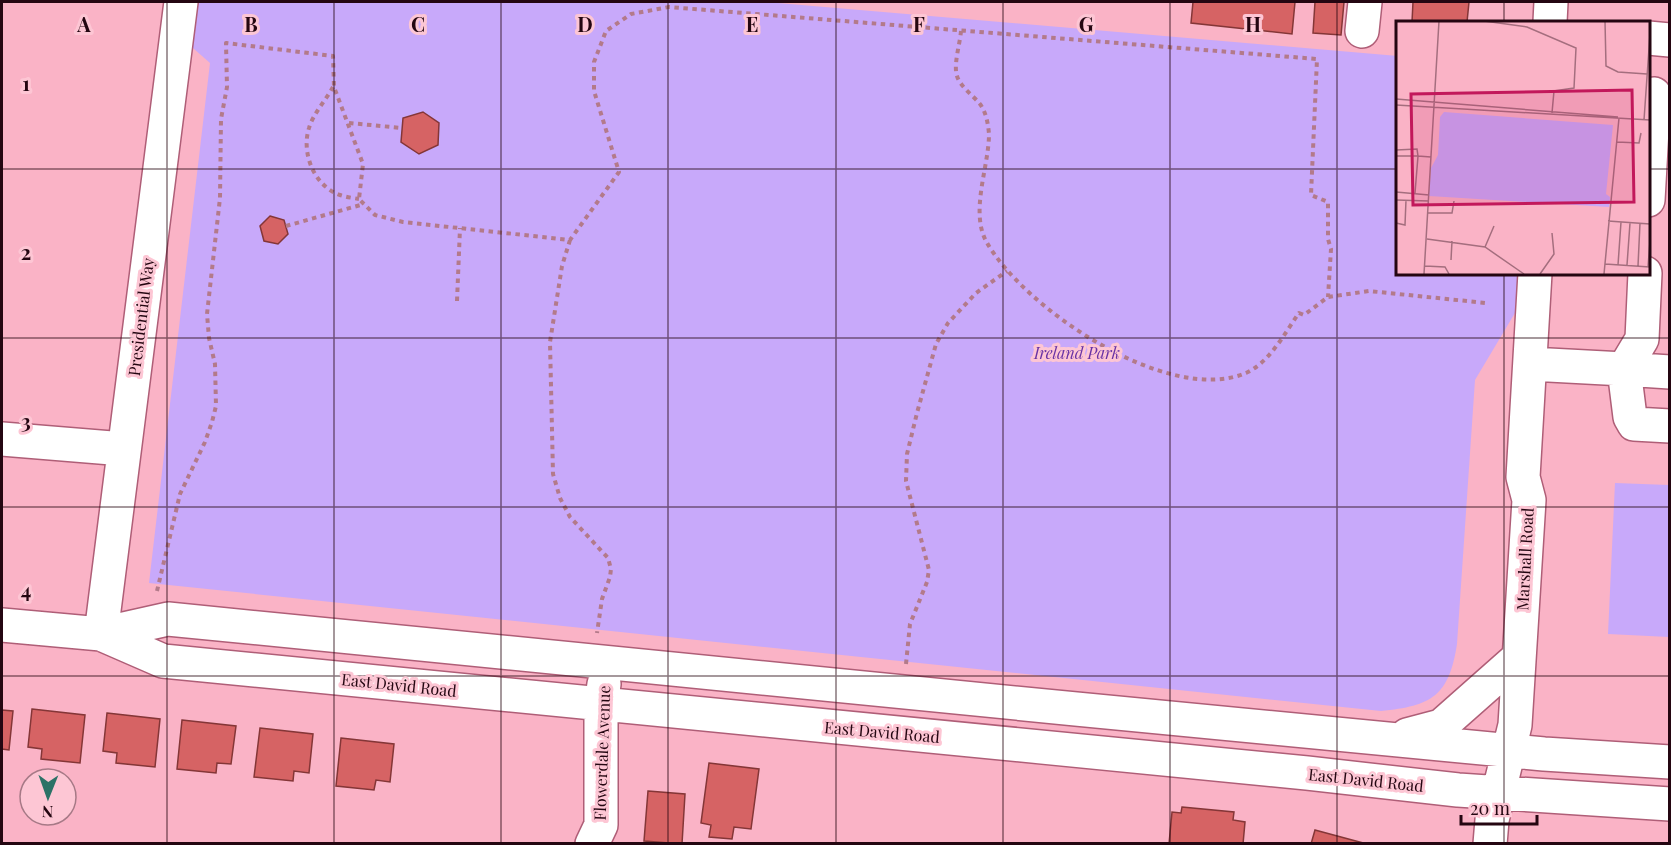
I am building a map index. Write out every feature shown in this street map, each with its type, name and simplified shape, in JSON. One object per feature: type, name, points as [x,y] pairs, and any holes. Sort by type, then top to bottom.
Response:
[{"type":"street","name":"Presidential Way","points":[[101,634],[181,2]]},
{"type":"street","points":[[1550,21],[1551,2]]},
{"type":"street","points":[[1650,38],[1670,40]]},
{"type":"street","points":[[1650,176],[1657,94]]},
{"type":"street","name":"Marshall Road","points":[[1490,843],[1492,820],[1515,725],[1529,500],[1522,477],[1534,274]]},
{"type":"street","points":[[1645,274],[1642,339],[1624,369],[1630,417],[1634,424],[1670,426]]},
{"type":"street","points":[[1530,364],[1670,372]]},
{"type":"street","points":[[2,439],[124,449]]},
{"type":"street","name":"East David Road","points":[[2,625],[101,634],[168,619],[601,650],[735,676],[1509,750],[1670,762]]},
{"type":"street","name":"East David Road","points":[[101,634],[163,661],[1458,790],[1670,804]]},
{"type":"street","name":"Flowerdale Avenue","points":[[592,843],[601,825],[601,650]]},
{"type":"street","points":[[1394,739],[1441,726],[1519,657]]},
{"type":"path","points":[[601,650],[602,599],[611,569],[608,558],[570,516],[560,498],[553,474],[550,342],[562,266],[570,240],[619,172],[594,91],[594,62],[606,31],[631,14],[669,7],[1317,59],[1311,195],[1329,202],[1328,239],[1331,249],[1328,297]]},
{"type":"path","points":[[961,31],[956,72],[961,83],[981,105],[987,118],[989,134],[981,195],[981,222],[986,240],[1007,272],[1042,305],[1110,350],[1171,375],[1201,379],[1231,378],[1248,372],[1266,359],[1299,313],[1304,315],[1328,297],[1369,291],[1486,303]]},
{"type":"path","points":[[157,594],[180,494],[205,442],[216,406],[215,364],[209,338],[207,314],[220,198],[221,119],[227,87],[226,43],[333,56],[334,87],[363,164],[359,199]]},
{"type":"path","points":[[334,87],[309,126],[306,144],[308,161],[331,190],[359,199],[375,215],[403,222],[570,240]]},
{"type":"path","points":[[349,123],[402,128]]},
{"type":"path","points":[[286,226],[364,204]]},
{"type":"path","points":[[457,301],[460,228]]},
{"type":"path","points":[[905,668],[910,624],[927,582],[929,570],[906,481],[907,454],[936,344],[948,323],[976,293],[1007,272]]},
{"type":"green space","name":"Ireland Park","points":[[181,2],[766,2],[1396,56],[1396,274],[1535,274],[1534,281],[1475,380],[1457,644],[1449,676],[1443,687],[1425,701],[1413,706],[1381,711],[149,583],[210,63],[177,34]]},
{"type":"green space","points":[[1615,483],[1669,485],[1669,637],[1608,634]]},
{"type":"building","points":[[1193,2],[1295,2],[1292,34],[1191,23]]},
{"type":"building","points":[[1315,2],[1344,2],[1341,35],[1313,33]]},
{"type":"building","points":[[1413,2],[1469,2],[1467,21],[1412,21]]},
{"type":"building","points":[[423,112],[439,123],[438,145],[419,154],[401,142],[403,118]]},
{"type":"building","points":[[270,216],[284,220],[288,234],[278,244],[264,241],[260,226]]},
{"type":"building","points":[[32,709],[85,715],[80,763],[41,759],[42,749],[28,747]]},
{"type":"building","points":[[2,710],[13,711],[9,750],[2,749]]},
{"type":"building","points":[[107,713],[160,719],[155,767],[116,763],[117,753],[103,751]]},
{"type":"building","points":[[182,720],[236,726],[231,764],[217,763],[216,773],[177,769]]},
{"type":"building","points":[[260,728],[313,734],[309,773],[294,771],[293,781],[254,777]]},
{"type":"building","points":[[341,738],[394,744],[390,782],[376,780],[374,790],[336,786]]},
{"type":"building","points":[[709,763],[759,769],[751,829],[734,827],[732,839],[709,837],[711,825],[701,823]]},
{"type":"building","points":[[648,791],[685,794],[682,844],[644,841]]},
{"type":"building","points":[[1182,807],[1234,812],[1233,820],[1245,822],[1243,844],[1169,844],[1172,812],[1181,813]]},
{"type":"building","points":[[1315,830],[1367,844],[1311,844]]}]
